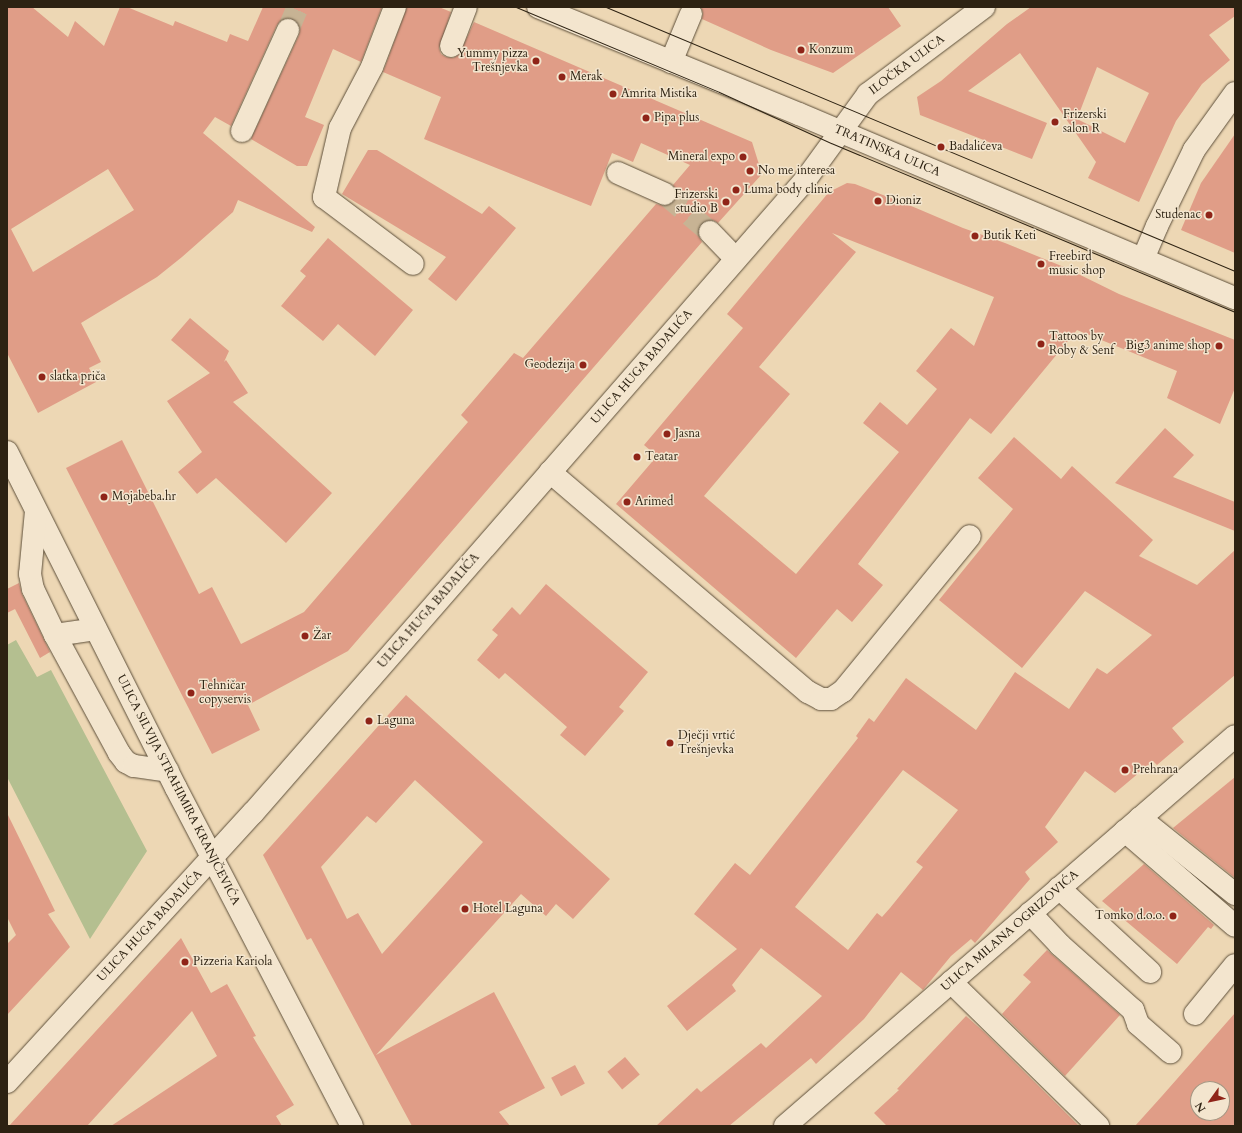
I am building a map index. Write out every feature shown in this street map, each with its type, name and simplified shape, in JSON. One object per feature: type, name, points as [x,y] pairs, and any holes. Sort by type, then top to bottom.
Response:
[{"type":"street","points":[[395,7],[372,67],[340,128],[324,197],[413,264]]},
{"type":"street","points":[[451,46],[466,7]]},
{"type":"street","name":"TRATINSKA ULICA","points":[[538,7],[840,131],[1235,298]]},
{"type":"street","name":"ILOČKA ULICA","points":[[840,131],[868,94],[984,7]]},
{"type":"street","points":[[671,62],[691,14]]},
{"type":"street","points":[[242,131],[288,30]]},
{"type":"street","points":[[1144,259],[1194,150],[1235,93]]},
{"type":"street","name":"ULICA HUGA BADALIĆA","points":[[7,1082],[212,858],[736,259],[816,166],[840,131]]},
{"type":"street","points":[[618,173],[665,194]]},
{"type":"street","points":[[710,232],[736,259]]},
{"type":"street","name":"ULICA SILVIJA STRAHIMIRA KRANJČEVIĆA","points":[[7,452],[212,858],[352,1126]]},
{"type":"street","points":[[550,472],[808,692],[821,699],[831,699],[844,691],[970,536]]},
{"type":"street","points":[[36,511],[30,574],[32,589],[119,753],[126,762],[134,766],[168,771]]},
{"type":"street","points":[[56,635],[96,629]]},
{"type":"street","name":"ULICA MILANA OGRIZOVIĆA","points":[[785,1126],[1235,736]]},
{"type":"street","points":[[1133,824],[1235,894]]},
{"type":"street","points":[[1133,824],[1235,926]]},
{"type":"street","points":[[1059,888],[1150,972]]},
{"type":"street","points":[[1030,913],[1060,945],[1133,1010],[1138,1024],[1170,1052]]},
{"type":"street","points":[[1195,1014],[1235,965]]},
{"type":"street","points":[[951,982],[1098,1126]]},
{"type":"green space","points":[[16,640],[37,677],[51,670],[147,851],[90,939],[7,777],[7,645]]},
{"type":"building","points":[[7,7],[32,7],[68,37],[75,21],[104,46],[120,7],[127,7],[173,26],[175,21],[227,42],[230,34],[248,41],[263,7],[382,7],[361,62],[333,49],[305,117],[324,125],[307,166],[297,166],[251,139],[299,35],[300,29],[298,23],[293,19],[287,18],[281,20],[277,25],[231,126],[215,117],[203,133],[315,227],[312,232],[238,200],[233,212],[157,277],[81,323],[101,362],[89,368],[96,382],[38,413],[7,353]],"holes":[[[108,169],[134,210],[33,272],[11,229]]]},
{"type":"building","points":[[407,7],[439,7],[451,12],[439,48],[441,54],[446,57],[453,58],[459,55],[474,22],[752,142],[762,174],[718,223],[713,220],[707,220],[701,223],[698,229],[698,235],[702,242],[348,651],[248,705],[260,730],[212,754],[66,468],[122,440],[199,594],[212,587],[241,644],[304,612],[468,422],[461,415],[514,353],[523,358],[656,204],[666,206],[673,204],[677,193],[673,185],[690,165],[641,143],[633,162],[612,153],[591,206],[424,139],[441,97],[383,72]]},
{"type":"building","points":[[701,7],[888,7],[901,26],[833,73],[771,50],[702,19],[703,13]]},
{"type":"building","points":[[1031,7],[1235,7],[1235,16],[1209,35],[1230,60],[1202,84],[1176,121],[1139,202],[1088,178],[1096,162],[1020,53],[968,91],[1047,123],[1032,159],[920,115],[917,97],[941,81],[1007,24]],"holes":[[[1097,67],[1149,93],[1125,143],[1077,119]]]},
{"type":"building","points":[[1235,134],[1235,253],[1181,230],[1201,183]]},
{"type":"building","points":[[368,150],[377,150],[482,214],[489,206],[516,228],[456,301],[428,279],[446,257],[342,194]]},
{"type":"building","points":[[847,183],[855,184],[1064,267],[1119,294],[1235,340],[1235,388],[1220,424],[1167,398],[1177,371],[1077,330],[991,434],[970,418],[858,564],[883,585],[852,622],[837,609],[796,658],[616,504],[657,456],[644,445],[743,328],[727,314],[829,192]],"holes":[[[832,233],[994,297],[974,346],[951,328],[916,371],[937,389],[907,425],[880,402],[863,423],[899,452],[796,574],[704,496],[790,394],[759,367],[856,252]]]},
{"type":"building","points":[[328,238],[413,310],[375,356],[338,324],[323,341],[281,306],[306,276],[300,271]]},
{"type":"building","points":[[190,318],[229,351],[224,362],[226,360],[248,393],[233,402],[332,493],[286,543],[216,478],[197,494],[178,472],[202,452],[167,401],[210,373],[171,340]]},
{"type":"building","points":[[1165,428],[1194,455],[1173,477],[1235,502],[1235,531],[1115,483]]},
{"type":"building","points":[[1014,437],[1061,479],[1072,466],[1153,540],[1139,556],[1197,585],[1235,550],[1235,675],[1172,728],[1184,742],[1157,765],[1153,761],[1115,793],[1085,771],[1045,827],[1058,842],[1025,872],[1030,879],[975,943],[971,939],[951,956],[923,990],[901,972],[864,1019],[816,1064],[811,1058],[729,1126],[656,1126],[697,1088],[701,1092],[761,1043],[766,1048],[822,996],[761,948],[732,985],[736,991],[687,1031],[667,1006],[737,949],[694,914],[735,863],[750,875],[858,738],[856,736],[869,718],[874,722],[906,678],[976,730],[1015,672],[1069,709],[1097,668],[1107,674],[1152,635],[1085,591],[1022,668],[939,600],[1013,509],[978,478]],"holes":[[[903,770],[958,810],[916,862],[923,867],[882,917],[877,913],[848,950],[795,907]]]},
{"type":"building","points":[[19,583],[22,594],[50,652],[40,658],[15,609],[7,613],[7,589]]},
{"type":"building","points":[[546,584],[648,672],[619,707],[624,711],[585,756],[560,735],[567,727],[505,673],[499,679],[477,660],[498,635],[492,630],[512,607],[520,615]]},
{"type":"building","name":"Hotel Laguna","points":[[406,695],[610,879],[573,919],[556,904],[546,916],[521,894],[376,1055],[494,992],[545,1088],[499,1112],[510,1126],[412,1126],[311,938],[307,940],[263,855]],"holes":[[[415,780],[483,842],[382,954],[358,913],[347,919],[321,867],[367,816],[376,823]]]},
{"type":"building","points":[[1235,777],[1235,878],[1173,828]]},
{"type":"building","points":[[7,813],[55,911],[48,914],[70,947],[7,1015],[7,944],[16,935],[7,917]]},
{"type":"building","points":[[1144,864],[1214,925],[1211,929],[1208,927],[1177,964],[1102,901]]},
{"type":"building","points":[[181,938],[211,993],[227,984],[256,1036],[253,1037],[294,1105],[276,1116],[282,1126],[111,1126],[217,1056],[192,1011],[87,1126],[9,1126]]},
{"type":"building","points":[[1047,950],[1120,1015],[1065,1076],[1002,1014],[1031,982],[1023,975]]},
{"type":"building","points":[[1235,1013],[1235,1126],[1135,1126],[1162,1096]]},
{"type":"building","points":[[966,1016],[1079,1126],[887,1126],[874,1113],[899,1090],[897,1089]]},
{"type":"building","points":[[625,1057],[640,1075],[622,1089],[607,1072]]},
{"type":"building","points":[[575,1065],[585,1084],[561,1096],[551,1078]]},
{"type":"tunnel","points":[[288,30],[298,7]]},
{"type":"tunnel","points":[[665,194],[710,232]]},
{"type":"tram line","points":[[516,7],[719,92],[831,143],[1235,312]]},
{"type":"tram line","points":[[606,7],[1235,271]]},
{"type":"place","name":"Konzum","points":[[801,50]]},
{"type":"place","name":"Yummy pizza Trešnjevka","points":[[536,61]]},
{"type":"place","name":"Merak","points":[[562,77]]},
{"type":"place","name":"Amrita Mistika","points":[[613,94]]},
{"type":"place","name":"Pipa plus","points":[[646,118]]},
{"type":"place","name":"Frizerski salon R","points":[[1055,122]]},
{"type":"place","name":"Badalićeva","points":[[941,147]]},
{"type":"place","name":"Mineral expo","points":[[743,157]]},
{"type":"place","name":"No me interesa","points":[[750,171]]},
{"type":"place","name":"Luma body clinic","points":[[736,190]]},
{"type":"place","name":"Dioniz","points":[[878,201]]},
{"type":"place","name":"Frizerski studio B","points":[[726,202]]},
{"type":"place","name":"Studenac","points":[[1209,215]]},
{"type":"place","name":"Butik Keti","points":[[975,236]]},
{"type":"place","name":"Freebird music shop","points":[[1041,264]]},
{"type":"place","name":"Tattoos by Roby & Senf","points":[[1041,344]]},
{"type":"place","name":"Big3 anime shop","points":[[1219,346]]},
{"type":"place","name":"Geodezija","points":[[583,365]]},
{"type":"place","name":"slatka priča","points":[[42,377]]},
{"type":"place","name":"Jasna","points":[[667,434]]},
{"type":"place","name":"Teatar","points":[[637,457]]},
{"type":"place","name":"Mojabeba.hr","points":[[104,497]]},
{"type":"place","name":"Arimed","points":[[627,502]]},
{"type":"place","name":"Žar","points":[[305,636]]},
{"type":"place","name":"Tehničar copyservis","points":[[191,693]]},
{"type":"place","name":"Laguna","points":[[369,721]]},
{"type":"place","name":"Dječji vrtić Trešnjevka","points":[[670,743]]},
{"type":"place","name":"Prehrana","points":[[1125,770]]},
{"type":"place","name":"Hotel Laguna","points":[[465,909]]},
{"type":"place","name":"Tomko d.o.o.","points":[[1173,916]]},
{"type":"place","name":"Pizzeria Kariola","points":[[185,962]]}]
